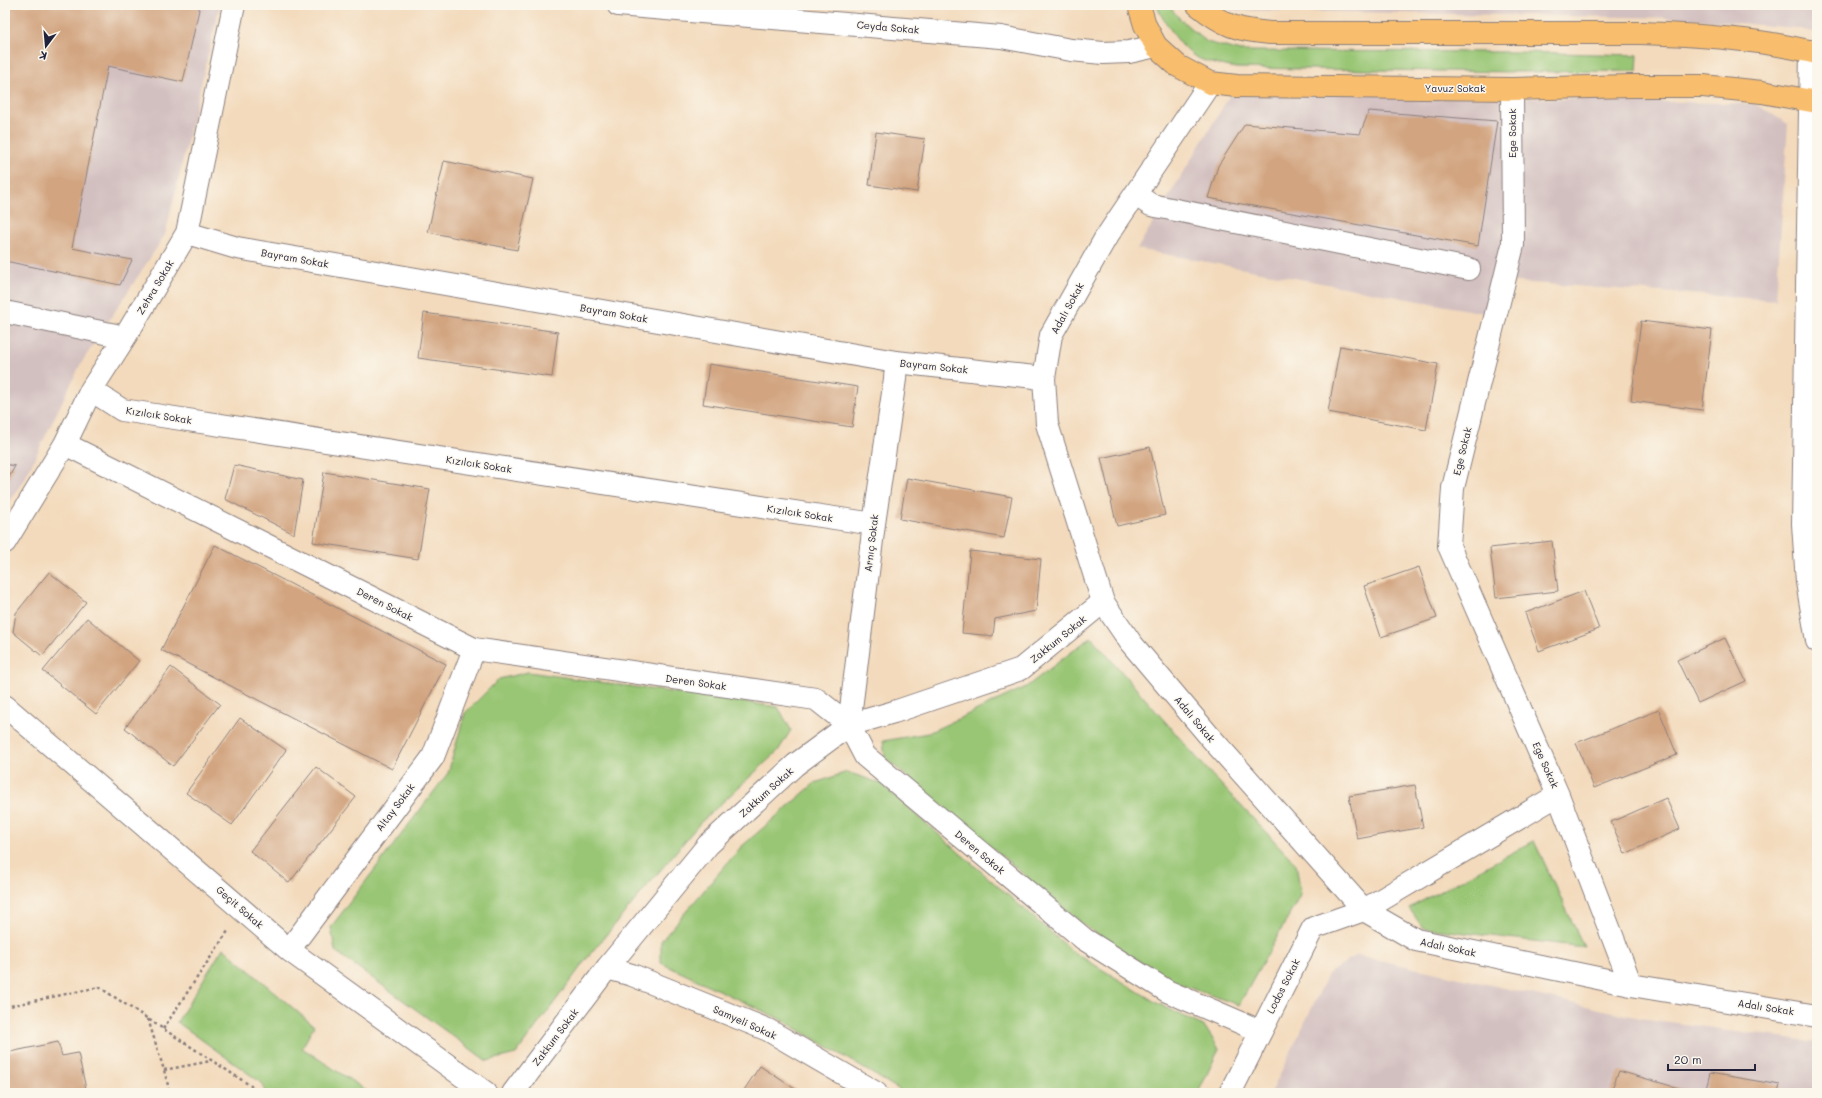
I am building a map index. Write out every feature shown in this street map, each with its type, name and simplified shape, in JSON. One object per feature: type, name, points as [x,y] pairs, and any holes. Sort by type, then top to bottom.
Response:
[{"type":"main road","name":"Yavuz Sokak","points":[[1139,5],[1145,25],[1156,46],[1178,66],[1210,83],[1237,86],[1512,89],[1703,86],[1762,92],[1813,101]]},
{"type":"main road","points":[[1198,5],[1215,19],[1243,30],[1270,32],[1641,33],[1741,40],[1814,52]]},
{"type":"street","name":"Zehra Sokak","points":[[5,542],[65,444],[91,390],[125,337],[187,233],[234,5]]},
{"type":"street","name":"Ceyda Sokak","points":[[618,5],[1002,37],[1071,50],[1103,53],[1129,52],[1156,46]]},
{"type":"street","points":[[1814,52],[1803,524],[1807,582],[1817,641]]},
{"type":"street","name":"Adalı Sokak","points":[[1210,83],[1106,239],[1051,335],[1044,378],[1047,424],[1103,602],[1131,643],[1211,738],[1364,910],[1416,940],[1631,985],[1817,1016]]},
{"type":"street","name":"Ege Sokak","points":[[1512,89],[1513,245],[1453,488],[1449,546],[1558,794],[1631,985]]},
{"type":"street","points":[[1136,195],[1151,205],[1469,269]]},
{"type":"street","name":"Bayram Sokak","points":[[187,233],[237,248],[896,362],[1044,378]]},
{"type":"street","points":[[5,312],[125,337]]},
{"type":"street","name":"Arnıç Sokak","points":[[849,725],[896,362]]},
{"type":"street","name":"Kızılcık Sokak","points":[[91,390],[122,410],[874,524]]},
{"type":"street","name":"Deren Sokak","points":[[65,444],[474,649],[816,699],[849,725],[865,756],[1084,939],[1167,991],[1260,1031]]},
{"type":"street","name":"Zakkum Sokak","points":[[513,1093],[607,968],[708,845],[795,765],[849,725],[894,712],[1021,669],[1103,602]]},
{"type":"street","name":"Altay Sokak","points":[[289,950],[433,757],[474,649]]},
{"type":"street","name":"Geçit Sokak","points":[[5,706],[289,950],[486,1093]]},
{"type":"street","name":"Ege Sokak","points":[[1364,910],[1558,794]]},
{"type":"street","name":"Lodos Sokak","points":[[1230,1093],[1313,928],[1364,910]]},
{"type":"street","name":"Samyeli Sokak","points":[[607,968],[632,975],[768,1030],[876,1093]]},
{"type":"path","points":[[163,1029],[242,909]]},
{"type":"path","points":[[5,1007],[99,987],[251,1086],[253,1093]]},
{"type":"path","points":[[148,1019],[170,1093]]},
{"type":"path","points":[[164,1070],[212,1061]]},
{"type":"shaded area","points":[[5,5],[220,5],[165,235],[80,365],[26,476],[5,509]]},
{"type":"shaded area","points":[[1223,5],[1817,5],[1817,33],[1795,28],[1679,18],[1230,10]]},
{"type":"shaded area","points":[[1233,90],[1755,104],[1788,124],[1776,300],[1503,281],[1495,315],[1137,249]]},
{"type":"shaded area","points":[[1356,955],[1640,1018],[1817,1042],[1817,1093],[1271,1093],[1328,974]]},
{"type":"green space","points":[[1157,5],[1168,5],[1181,20],[1207,42],[1240,51],[1516,52],[1638,55],[1637,71],[1516,72],[1237,68],[1204,61],[1190,52],[1176,38],[1159,11]]},
{"type":"green space","points":[[1817,338],[1817,600],[1808,470]]},
{"type":"green space","points":[[1091,637],[1212,775],[1296,864],[1301,894],[1239,1005],[1167,980],[1085,926],[885,758],[883,741],[928,733],[1026,687]]},
{"type":"green space","points":[[528,672],[778,707],[791,730],[778,751],[700,823],[591,953],[516,1054],[487,1061],[335,951],[331,927],[448,773],[465,713],[499,679]]},
{"type":"green space","points":[[847,772],[880,783],[1072,951],[1157,1003],[1205,1027],[1219,1049],[1198,1093],[905,1093],[784,1021],[661,963],[661,941],[741,847],[815,783]]},
{"type":"green space","points":[[1534,841],[1584,947],[1423,928],[1409,908]]},
{"type":"green space","points":[[223,948],[314,1026],[302,1048],[370,1093],[265,1093],[263,1084],[177,1022]]},
{"type":"building","points":[[5,5],[200,5],[183,82],[108,66],[72,248],[132,260],[120,285],[5,261]]},
{"type":"building","points":[[1369,111],[1497,121],[1478,246],[1208,198],[1218,166],[1245,124],[1360,134]]},
{"type":"building","points":[[876,132],[925,139],[917,192],[869,185]]},
{"type":"building","points":[[444,161],[533,179],[517,250],[428,232]]},
{"type":"building","points":[[424,313],[558,332],[552,377],[418,358]]},
{"type":"building","points":[[1641,321],[1712,330],[1702,410],[1631,401]]},
{"type":"building","points":[[1340,346],[1438,364],[1426,430],[1328,412]]},
{"type":"building","points":[[709,364],[858,387],[852,427],[703,404]]},
{"type":"building","points":[[1150,447],[1165,515],[1117,526],[1101,458]]},
{"type":"building","points":[[5,464],[15,466],[5,485]]},
{"type":"building","points":[[234,465],[303,480],[294,534],[225,499]]},
{"type":"building","points":[[324,472],[430,489],[418,559],[313,542]]},
{"type":"building","points":[[907,478],[1012,497],[1004,538],[900,519]]},
{"type":"building","points":[[1552,541],[1558,591],[1496,598],[1490,548]]},
{"type":"building","points":[[215,545],[446,664],[392,769],[161,650]]},
{"type":"building","points":[[970,551],[1041,559],[1036,611],[995,619],[993,636],[962,633]]},
{"type":"building","points":[[1419,567],[1437,618],[1381,637],[1364,586]]},
{"type":"building","points":[[49,572],[86,602],[42,656],[13,632],[16,613]]},
{"type":"building","points":[[1584,591],[1599,629],[1539,651],[1525,613]]},
{"type":"building","points":[[87,618],[139,661],[96,714],[43,671]]},
{"type":"building","points":[[1725,638],[1746,681],[1698,703],[1677,660]]},
{"type":"building","points":[[171,667],[220,704],[173,766],[125,728]]},
{"type":"building","points":[[1659,710],[1677,755],[1594,788],[1576,743]]},
{"type":"building","points":[[240,718],[286,750],[232,825],[186,793]]},
{"type":"building","points":[[316,767],[356,797],[289,883],[250,851]]},
{"type":"building","points":[[1415,785],[1423,827],[1357,839],[1349,796]]},
{"type":"building","points":[[1666,798],[1680,829],[1625,854],[1611,822]]},
{"type":"building","points":[[58,1042],[62,1056],[78,1053],[87,1093],[5,1093],[5,1053]]},
{"type":"building","points":[[760,1066],[801,1093],[742,1093]]},
{"type":"building","points":[[1619,1071],[1696,1093],[1610,1093]]},
{"type":"building","points":[[1710,1073],[1780,1085],[1778,1093],[1705,1093]]}]
